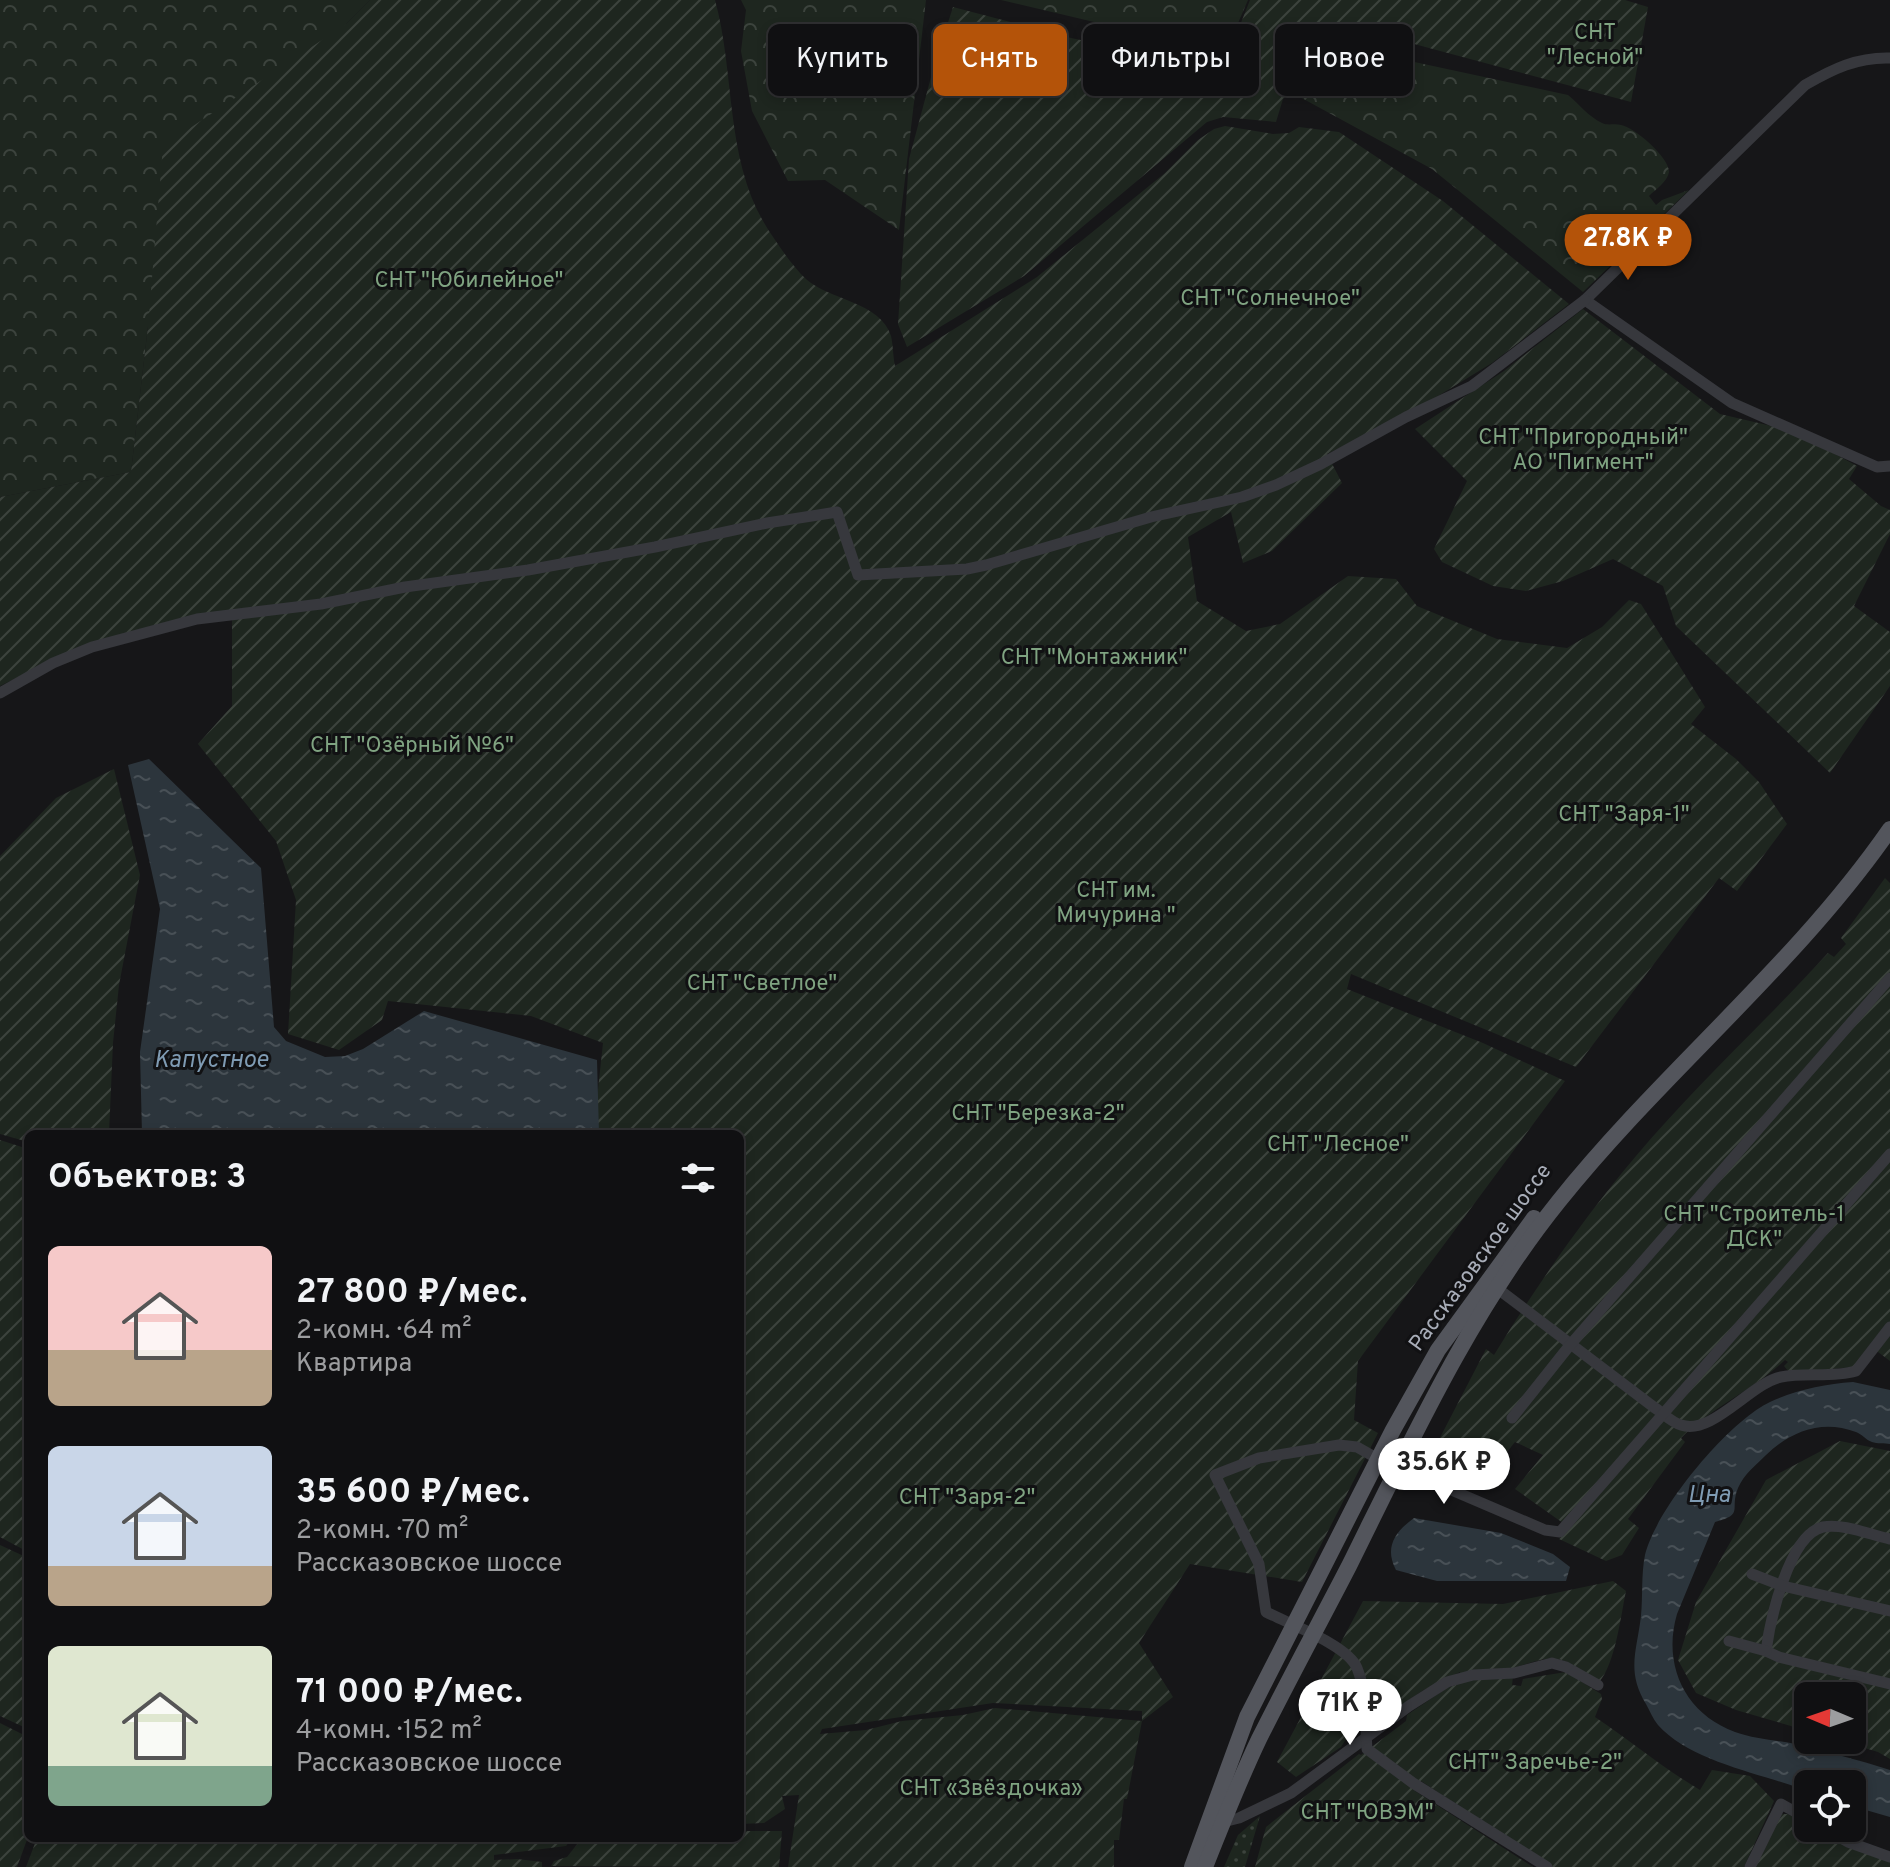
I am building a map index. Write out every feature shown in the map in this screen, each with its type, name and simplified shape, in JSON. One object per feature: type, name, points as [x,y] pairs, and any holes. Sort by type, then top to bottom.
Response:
[{"type":"main road","name":"Рассказовское шоссе","points":[[1205,1867],[1259,1740],[1412,1438],[1498,1289],[1557,1204],[1604,1146],[1790,952],[1834,902],[1890,829]]},
{"type":"main road","name":"Рассказовское шоссе","points":[[1192,1867],[1233,1750],[1275,1661],[1393,1430],[1438,1350],[1469,1304],[1593,1143],[1687,1046],[1790,952]]},
{"type":"street","points":[[0,693],[53,663],[92,647],[197,619],[321,604],[405,587],[528,570],[837,512],[858,575],[967,569],[1151,517],[1242,497],[1321,464],[1406,417],[1472,386],[1585,300],[1805,85],[1834,68],[1860,59],[1890,58]]},
{"type":"street","points":[[1585,300],[1732,403],[1877,467],[1890,466]]},
{"type":"street","points":[[1512,1418],[1570,1345],[1890,978]]},
{"type":"street","points":[[1547,1867],[1413,1783],[1367,1749],[1364,1701],[1357,1667],[1344,1651],[1266,1612],[1259,1564],[1215,1475],[1259,1458],[1339,1445],[1357,1447],[1417,1481],[1435,1483],[1545,1530],[1560,1532],[1890,1154]]},
{"type":"street","points":[[1498,1289],[1680,1425],[1694,1427],[1721,1414],[1777,1378],[1856,1371],[1890,1327]]},
{"type":"street","points":[[1766,1651],[1769,1628],[1783,1586],[1796,1551],[1808,1535],[1819,1528],[1832,1526],[1890,1539]]},
{"type":"street","points":[[1752,1574],[1783,1586],[1890,1611]]},
{"type":"street","points":[[1729,1641],[1779,1657],[1890,1684]]},
{"type":"street","points":[[1223,1822],[1239,1818],[1291,1793],[1435,1688],[1464,1676],[1514,1673],[1546,1663],[1558,1663],[1598,1685]]},
{"type":"street","points":[[1750,1867],[1781,1804],[1794,1811]]},
{"type":"street","points":[[1848,1842],[1890,1857]]},
{"type":"green space","points":[[0,0],[370,0],[346,24],[148,326],[131,472],[0,497]]},
{"type":"green space","points":[[370,0],[715,0],[722,29],[738,148],[755,204],[777,243],[806,279],[866,309],[885,325],[891,336],[895,366],[1037,277],[1165,173],[1198,140],[1214,129],[1225,126],[1273,134],[1289,133],[1299,127],[1339,132],[1443,201],[1569,304],[1492,363],[1402,418],[1327,454],[1342,483],[1272,551],[1243,563],[1231,512],[1188,537],[1197,601],[1246,631],[1280,624],[1348,576],[1396,579],[1417,606],[1497,639],[1567,648],[1602,627],[1629,600],[1641,604],[1705,707],[1691,724],[1736,759],[1759,782],[1787,824],[1737,891],[1719,878],[1576,1067],[1351,974],[1347,989],[1483,1043],[1565,1081],[1358,1361],[1354,1420],[1378,1433],[1302,1582],[1190,1564],[1139,1643],[1173,1697],[1142,1721],[1127,1799],[1124,1799],[1119,1840],[1114,1840],[1114,1867],[788,1867],[799,1795],[782,1796],[785,1809],[764,1823],[744,1824],[744,1130],[599,1130],[596,1108],[603,1043],[531,1016],[388,1001],[382,1020],[339,1050],[288,1034],[296,900],[276,841],[198,744],[232,706],[232,610],[77,648],[0,686],[0,497],[131,472],[148,326],[163,146],[346,24]],"holes":[[[993,1703],[1142,1711],[1142,1721],[995,1708],[963,1715],[902,1721],[866,1730],[820,1734],[822,1729]]]},
{"type":"green space","points":[[741,0],[926,0],[917,77],[917,24],[768,24],[768,96],[915,96],[899,230],[825,180],[788,181],[752,111],[741,51],[746,10]]},
{"type":"green space","points":[[1001,0],[1248,0],[1238,24],[1102,24]]},
{"type":"green space","name":"СНТ \"Лесной\"","points":[[1250,0],[1625,0],[1648,7],[1631,102],[1413,44],[1413,24],[1275,24],[1275,96],[1286,96],[1276,122],[1223,117],[1207,122],[1024,276],[907,347],[898,324],[909,159],[933,70],[933,96],[1067,96],[1067,37],[1083,40],[1083,96],[1259,96],[1259,24],[1240,24]]},
{"type":"green space","points":[[953,7],[1018,24],[948,24]]},
{"type":"green space","points":[[1413,62],[1568,95],[1604,124],[1621,125],[1634,131],[1664,159],[1668,175],[1649,196],[1656,205],[1689,190],[1583,292],[1432,169],[1298,96],[1413,96]]},
{"type":"green space","name":"СНТ \"Пригородный\" АО \"Пигмент\"","points":[[1583,309],[1720,414],[1780,428],[1857,466],[1849,479],[1890,510],[1890,534],[1854,606],[1890,632],[1890,686],[1830,773],[1676,626],[1663,586],[1613,559],[1563,581],[1526,591],[1493,586],[1442,562],[1434,549],[1467,481],[1415,429],[1504,371]]},
{"type":"green space","points":[[114,769],[140,875],[119,985],[109,1130],[24,1130],[24,1141],[0,1134],[0,856],[56,798]]},
{"type":"green space","name":"СНТ \"Строитель-1 ДСК\"","points":[[1885,878],[1890,883],[1890,1361],[1870,1346],[1853,1367],[1790,1373],[1784,1366],[1788,1362],[1785,1360],[1681,1438],[1685,1442],[1628,1519],[1639,1528],[1622,1555],[1606,1561],[1559,1539],[1570,1528],[1515,1489],[1543,1455],[1515,1442],[1493,1469],[1432,1453],[1486,1349],[1494,1355],[1561,1253],[1616,1180],[1682,1104],[1828,953],[1834,957],[1846,944],[1841,938]]},
{"type":"green space","points":[[0,1140],[24,1148],[24,1550],[0,1537]]},
{"type":"green space","points":[[1840,1441],[1890,1451],[1890,1759],[1866,1748],[1866,1682],[1794,1682],[1794,1727],[1736,1710],[1696,1693],[1678,1660],[1696,1602],[1766,1480]]},
{"type":"green space","points":[[0,1545],[24,1556],[24,1727],[0,1716]]},
{"type":"green space","name":"СНТ\" Заречье-2\"","points":[[1613,1581],[1626,1591],[1613,1652],[1599,1682],[1566,1662],[1551,1659],[1514,1668],[1512,1685],[1521,1686],[1523,1679],[1566,1672],[1601,1694],[1595,1717],[1700,1790],[1712,1770],[1750,1776],[1774,1801],[1744,1867],[1552,1867],[1421,1781],[1415,1791],[1533,1867],[1255,1867],[1266,1827],[1406,1721],[1407,1715],[1447,1688],[1461,1683],[1460,1672],[1422,1691],[1373,1725],[1357,1716],[1358,1721],[1341,1747],[1296,1777],[1277,1762],[1363,1601],[1503,1604]]},
{"type":"green space","points":[[0,1723],[24,1735],[26,1842],[17,1867],[0,1867]]},
{"type":"green space","points":[[1782,1814],[1794,1817],[1794,1842],[1838,1842],[1890,1861],[1890,1867],[1754,1867]]},
{"type":"green space","points":[[1260,1816],[1245,1867],[1224,1867],[1238,1835]]},
{"type":"green space","points":[[744,1831],[782,1831],[779,1867],[551,1866],[554,1861],[567,1857],[579,1842],[744,1842]]},
{"type":"green space","points":[[35,1842],[569,1842],[566,1846],[494,1855],[494,1860],[542,1862],[542,1867],[26,1867]]},
{"type":"water","name":"Капустное","points":[[149,759],[261,868],[274,1027],[286,1041],[325,1057],[345,1056],[363,1049],[424,1011],[597,1060],[599,1130],[142,1130],[140,1052],[160,909],[128,765]]},
{"type":"water","name":"Цна","points":[[1853,1382],[1890,1390],[1890,1444],[1872,1442],[1843,1428],[1819,1427],[1786,1439],[1750,1470],[1736,1495],[1733,1514],[1715,1522],[1677,1614],[1673,1651],[1676,1669],[1691,1700],[1718,1724],[1757,1738],[1794,1744],[1794,1754],[1835,1754],[1890,1770],[1890,1817],[1866,1810],[1866,1770],[1794,1770],[1794,1787],[1728,1766],[1689,1749],[1656,1723],[1636,1681],[1645,1555],[1663,1514],[1715,1447],[1753,1412],[1770,1402],[1821,1386]]},
{"type":"water","points":[[1414,1518],[1501,1533],[1553,1554],[1570,1567],[1566,1581],[1437,1581],[1396,1570],[1391,1554],[1393,1541]]},
{"type":"park label","name":"СНТ \"Юбилейное\"","points":[[469,281]]},
{"type":"park label","name":"СНТ \"Солнечное\"","points":[[1270,299]]},
{"type":"park label","name":"СНТ \"Монтажник\"","points":[[1094,658]]},
{"type":"park label","name":"СНТ \"Озёрный №6\"","points":[[412,746]]},
{"type":"park label","name":"СНТ \"Заря-1\"","points":[[1624,815]]},
{"type":"park label","name":"СНТ им. Мичурина \"","points":[[1116,904]]},
{"type":"park label","name":"СНТ \"Светлое\"","points":[[762,984]]},
{"type":"park label","name":"СНТ \"Березка-2\"","points":[[1038,1114]]},
{"type":"park label","name":"СНТ \"Лесное\"","points":[[1338,1145]]},
{"type":"park label","name":"СНТ \"Заря-2\"","points":[[967,1498]]},
{"type":"park label","name":"СНТ «Звёздочка»","points":[[991,1789]]},
{"type":"park label","name":"СНТ \"ЮВЭМ\"","points":[[1367,1813]]}]
